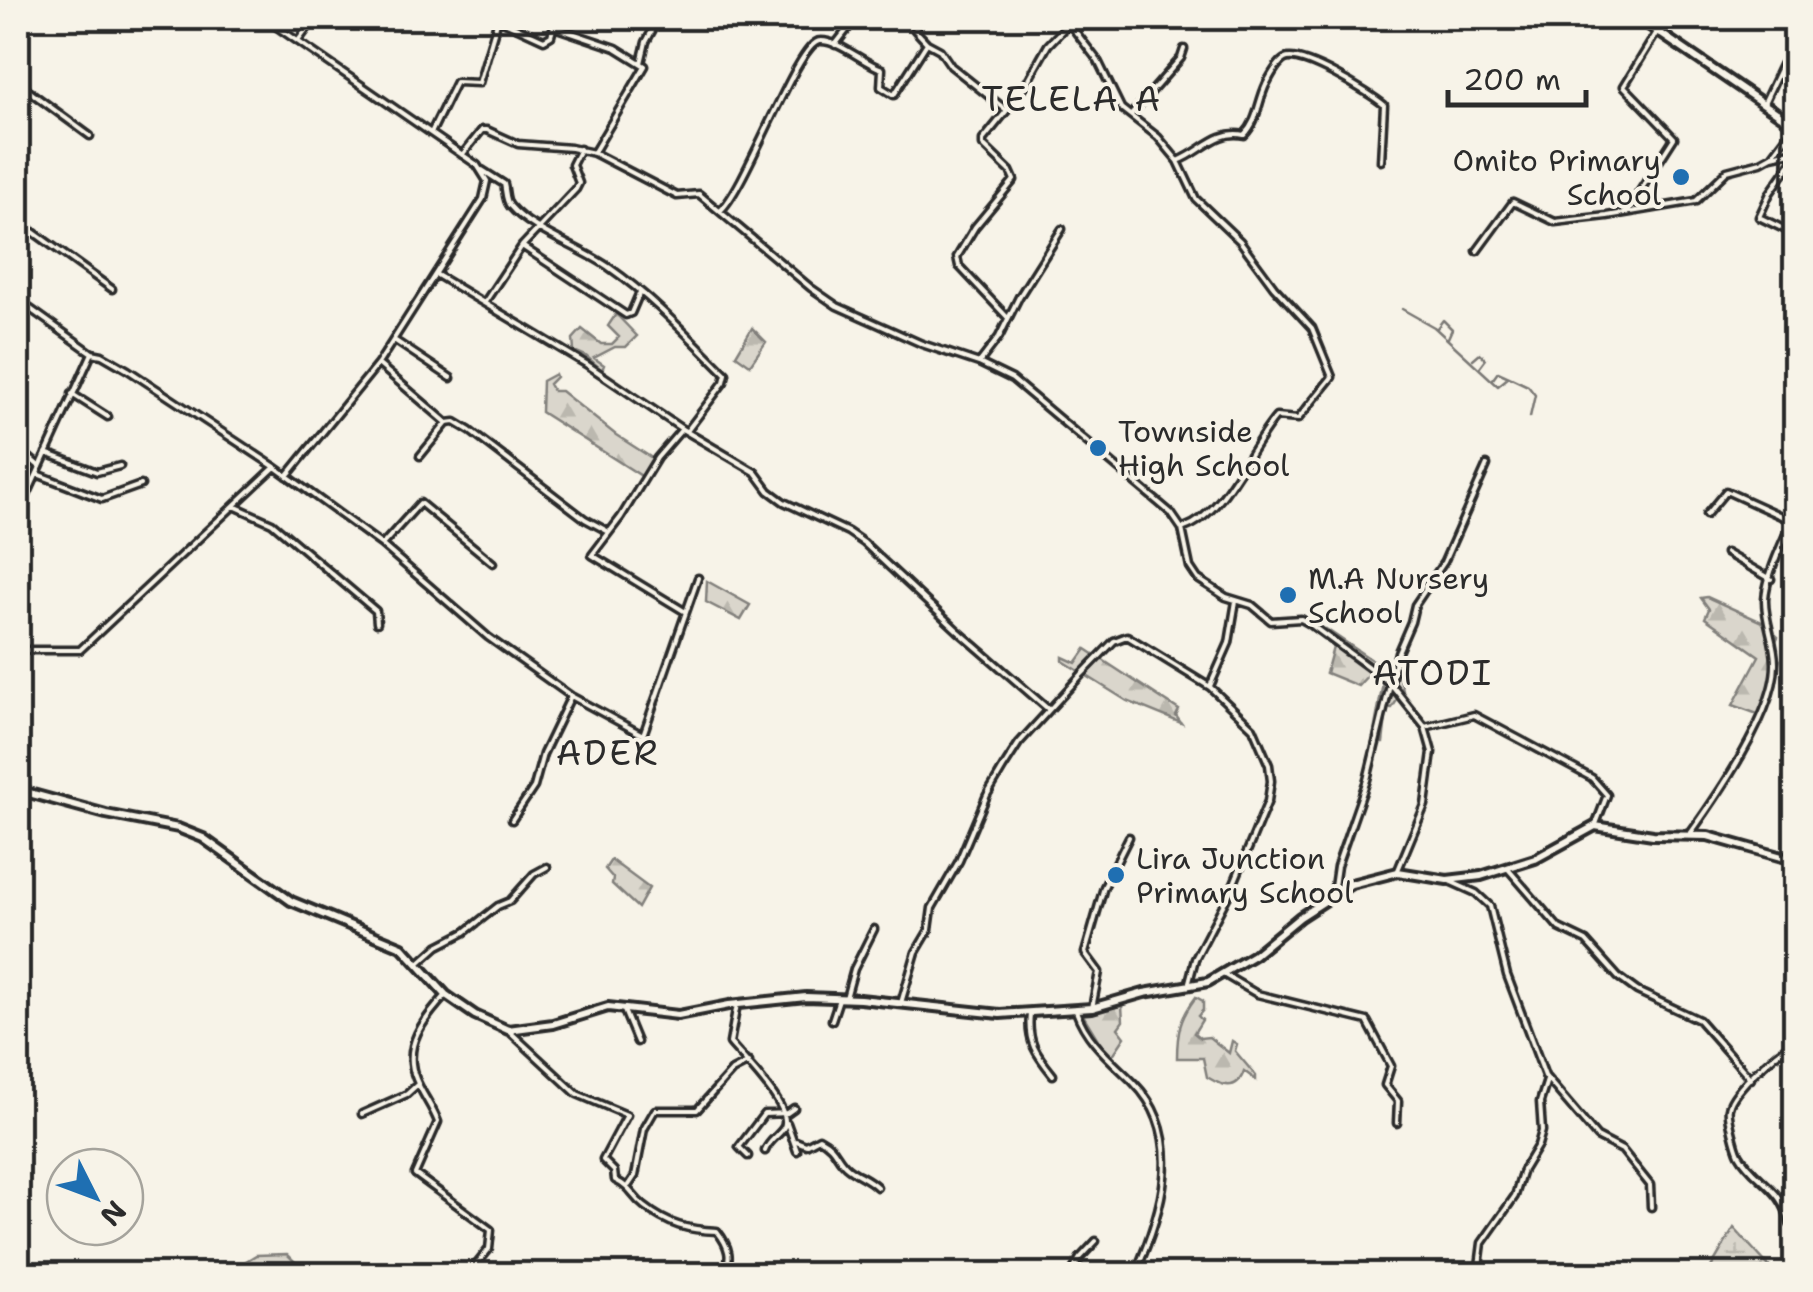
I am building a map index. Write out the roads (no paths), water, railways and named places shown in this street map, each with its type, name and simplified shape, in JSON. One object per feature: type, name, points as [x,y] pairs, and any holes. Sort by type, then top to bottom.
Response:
[{"type":"street","points":[[264,18],[502,181],[508,204],[538,228],[606,265],[640,292],[726,375],[684,431],[657,458],[593,556],[684,611]]},
{"type":"street","points":[[298,40],[316,18]]},
{"type":"street","points":[[431,133],[456,82],[480,82],[498,19],[544,40],[549,39],[556,18]]},
{"type":"street","points":[[641,62],[659,18]]},
{"type":"street","points":[[834,45],[856,18]]},
{"type":"street","points":[[921,18],[915,30],[927,43],[940,50],[951,66],[1006,110]]},
{"type":"street","points":[[1065,18],[1098,60],[1120,106],[1144,123],[1178,161],[1196,199],[1240,241],[1312,328],[1332,377],[1298,418],[1276,416],[1212,507],[1199,520],[1182,528]]},
{"type":"street","points":[[1638,18],[1650,20],[1658,30],[1795,125],[1772,156]]},
{"type":"street","points":[[1008,318],[957,260],[975,228],[1014,180],[983,143],[986,134],[1028,81],[1048,45],[1070,23]]},
{"type":"street","points":[[554,27],[616,48],[645,66],[594,153]]},
{"type":"street","points":[[1626,213],[1674,138],[1624,86],[1658,30]]},
{"type":"street","points":[[720,211],[744,174],[811,44],[820,41],[834,45],[863,63],[882,68],[881,87],[894,95],[927,43]]},
{"type":"street","points":[[1131,115],[1181,58],[1184,49]]},
{"type":"street","points":[[1764,103],[1782,64],[1796,52]]},
{"type":"street","points":[[1178,161],[1218,137],[1236,133],[1244,136],[1255,120],[1273,73],[1281,62],[1292,58],[1312,62],[1384,105],[1381,161]]},
{"type":"street","points":[[18,83],[90,136]]},
{"type":"street","points":[[462,155],[482,130],[518,144],[594,153],[677,196],[699,194],[810,288],[838,306],[922,344],[980,363],[1022,387],[1069,430],[1156,498],[1182,528],[1194,574],[1214,591],[1250,604],[1272,620],[1302,619],[1390,683],[1424,727],[1432,745],[1428,791],[1419,826],[1398,872]]},
{"type":"street","points":[[485,303],[522,246],[579,184],[572,166],[580,150]]},
{"type":"street","points":[[1476,251],[1514,202],[1562,223],[1696,202],[1727,171],[1772,156],[1796,154]]},
{"type":"street","points":[[1796,154],[1770,192],[1759,217],[1796,235]]},
{"type":"street","points":[[287,476],[378,364],[437,274],[482,199],[487,181],[482,170]]},
{"type":"street","points":[[18,221],[112,289]]},
{"type":"street","points":[[980,363],[1062,229]]},
{"type":"street","points":[[522,246],[627,316],[640,292]]},
{"type":"street","points":[[437,274],[755,472],[769,491],[784,502],[864,543],[1049,710]]},
{"type":"street","points":[[18,300],[92,353],[128,370],[275,467],[382,546],[466,621],[571,696],[642,735],[698,578]]},
{"type":"street","points":[[394,340],[451,378]]},
{"type":"street","points":[[18,515],[92,353]]},
{"type":"street","points":[[378,364],[446,423]]},
{"type":"street","points":[[72,394],[108,417]]},
{"type":"street","points":[[420,456],[446,423],[454,422],[585,519],[609,532]]},
{"type":"street","points":[[18,448],[40,466]]},
{"type":"street","points":[[46,453],[97,472],[120,466]]},
{"type":"street","points":[[1333,894],[1337,866],[1367,780],[1390,683],[1415,605],[1444,562],[1487,465]]},
{"type":"street","points":[[18,650],[80,650],[275,467]]},
{"type":"street","points":[[37,474],[66,488],[107,500],[141,485]]},
{"type":"street","points":[[1706,516],[1726,491],[1792,522]]},
{"type":"street","points":[[382,546],[420,503],[494,563]]},
{"type":"street","points":[[234,506],[272,523],[376,611],[377,623]]},
{"type":"street","points":[[1690,834],[1760,721],[1775,663],[1765,601],[1780,544],[1796,514]]},
{"type":"street","points":[[1726,553],[1771,578]]},
{"type":"street","points":[[1210,687],[1229,643],[1236,601]]},
{"type":"street","points":[[901,1004],[916,952],[929,930],[932,908],[959,861],[987,794],[1014,749],[1114,641],[1126,636],[1210,687],[1254,728],[1267,757],[1270,796],[1195,959],[1187,987]]},
{"type":"street","points":[[512,820],[534,787],[543,754],[571,696]]},
{"type":"street","points":[[1424,727],[1474,715],[1592,778],[1604,788],[1607,798],[1595,826],[1535,860],[1480,876],[1447,880]]},
{"type":"street","points":[[18,790],[192,833],[214,844],[291,901],[408,950],[446,994],[475,1015],[508,1030],[577,1094],[627,1115],[602,1158],[614,1171],[615,1180],[629,1185],[646,1208],[671,1225],[717,1232],[728,1247],[728,1263],[722,1274]]},
{"type":"street","points":[[1595,826],[1653,835],[1690,834],[1796,861]]},
{"type":"street","points":[[1092,1008],[1099,972],[1085,953],[1104,888],[1129,837]]},
{"type":"street","points":[[420,962],[510,900],[534,874],[547,867]]},
{"type":"street","points":[[1508,868],[1559,928],[1586,941],[1618,977],[1638,991],[1699,1020],[1751,1079]]},
{"type":"street","points":[[508,1030],[553,1024],[608,1008],[669,1015],[796,998],[843,998],[985,1014],[1076,1011],[1144,993],[1187,987],[1223,974],[1266,947],[1333,894],[1365,879],[1398,872],[1447,880],[1477,894],[1491,907],[1507,975],[1547,1080],[1597,1137],[1622,1150],[1650,1185],[1650,1207]]},
{"type":"street","points":[[832,1020],[874,929]]},
{"type":"street","points":[[1223,974],[1257,994],[1368,1022],[1391,1066],[1385,1084],[1398,1101],[1397,1123]]},
{"type":"street","points":[[446,994],[413,1040],[411,1060],[418,1084],[438,1122],[415,1174],[491,1230],[489,1249],[469,1274]]},
{"type":"street","points":[[737,1004],[730,1043],[749,1062],[785,1113],[797,1151]]},
{"type":"street","points":[[624,1008],[637,1042]]},
{"type":"street","points":[[1076,1011],[1108,1061],[1143,1093],[1160,1127],[1165,1186],[1135,1274]]},
{"type":"street","points":[[1030,1014],[1029,1034],[1034,1052],[1053,1075]]},
{"type":"street","points":[[1796,1041],[1751,1079],[1730,1104],[1729,1117],[1738,1154],[1780,1198],[1790,1224],[1796,1226]]},
{"type":"street","points":[[629,1185],[635,1176],[644,1129],[655,1110],[697,1110],[732,1072],[749,1062]]},
{"type":"street","points":[[1478,1274],[1482,1243],[1515,1196],[1523,1170],[1538,1145],[1542,1132],[1540,1102],[1547,1080]]},
{"type":"street","points":[[362,1114],[392,1102],[418,1084]]},
{"type":"street","points":[[748,1156],[739,1146],[764,1114],[785,1113],[794,1108]]},
{"type":"street","points":[[765,1151],[786,1120]]},
{"type":"street","points":[[796,1140],[806,1145],[819,1138],[836,1150],[844,1166],[876,1187]]},
{"type":"street","points":[[1071,1274],[1096,1242]]},
{"type":"waterway","points":[[1402,309],[1434,327],[1498,386],[1509,377],[1528,386],[1535,395],[1530,417]]},
{"type":"waterway","points":[[1437,328],[1443,320],[1452,329],[1448,338]]},
{"type":"waterway","points":[[1473,359],[1480,353],[1486,359],[1480,367]]},
{"type":"waterway","points":[[1493,379],[1498,372],[1509,377]]},
{"type":"place","name":"Omito Primary School","points":[[1681,177]]},
{"type":"place","name":"Townside High School","points":[[1098,448]]},
{"type":"place","name":"M.A Nursery School","points":[[1288,595]]},
{"type":"place","name":"Lira Junction Primary School","points":[[1116,875]]},
{"type":"district","name":"TELELA A","points":[[1072,98]]},
{"type":"district","name":"ATODI","points":[[1433,672]]},
{"type":"district","name":"ADER","points":[[608,752]]}]
